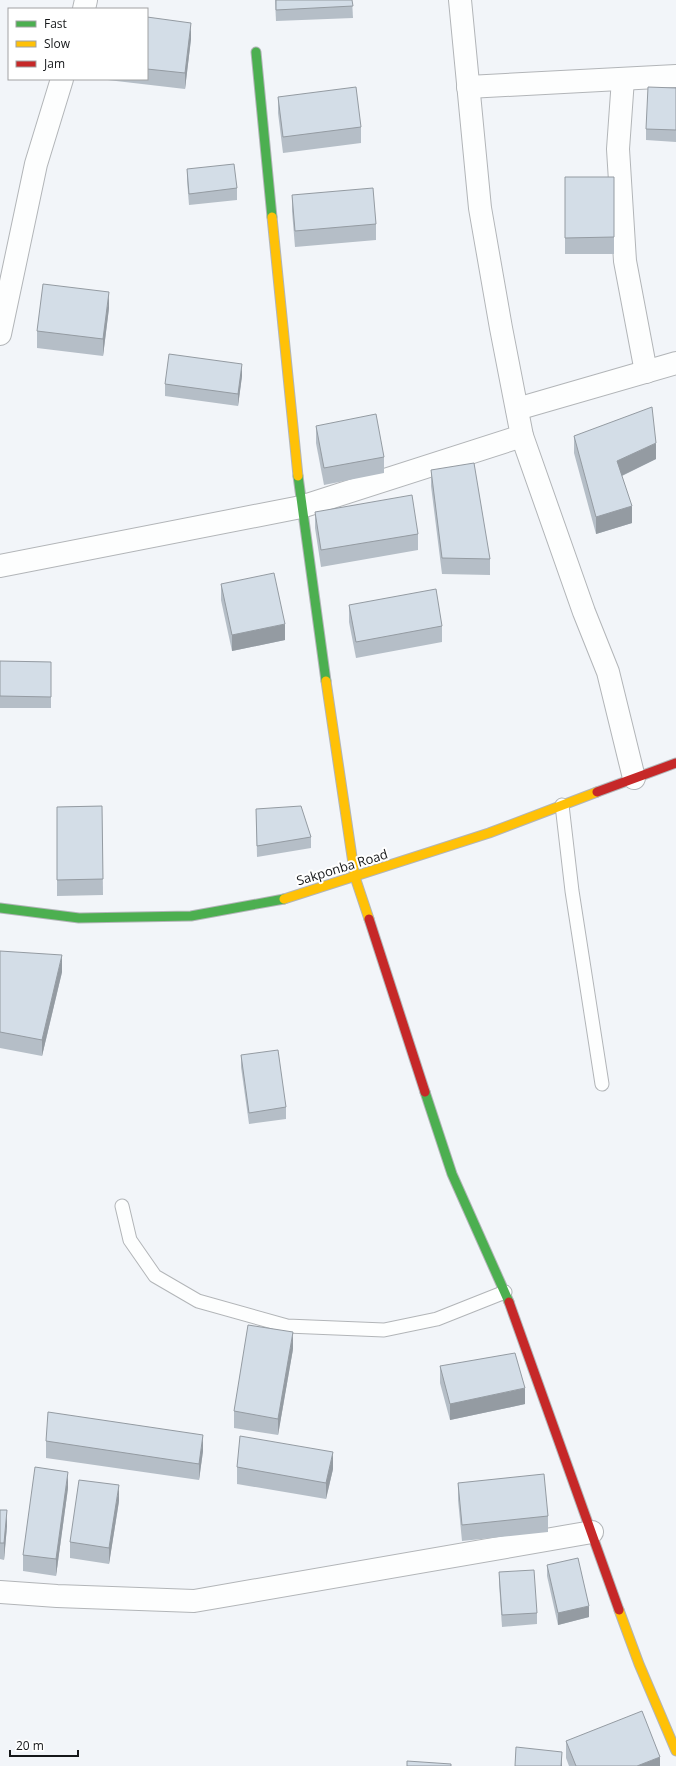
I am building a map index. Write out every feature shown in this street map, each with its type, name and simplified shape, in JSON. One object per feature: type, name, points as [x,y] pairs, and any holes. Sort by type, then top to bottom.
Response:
[{"type":"street","points":[[460,0],[480,208],[522,436],[584,612],[608,672],[634,778]]},
{"type":"street","points":[[256,52],[301,507],[355,878],[452,1174],[505,1292],[639,1664],[676,1751]]},
{"type":"street","points":[[468,87],[676,76]]},
{"type":"street","points":[[623,78],[618,149],[625,261],[646,372]]},
{"type":"street","points":[[0,334],[36,164],[62,80]]},
{"type":"street","points":[[517,409],[676,364]]},
{"type":"street","points":[[0,566],[301,507],[522,436]]},
{"type":"street","name":"Sakponba Road","points":[[0,908],[79,918],[192,916],[276,901],[355,878],[489,833],[676,763]]},
{"type":"street","points":[[0,1592],[57,1596],[194,1601],[592,1532]]},
{"type":"lane","points":[[562,805],[572,891],[602,1084]]},
{"type":"lane","points":[[122,1206],[130,1240],[155,1276],[198,1301],[287,1326],[384,1330],[438,1319],[505,1292]]},
{"type":"building","points":[[276,0],[352,0],[353,6],[276,10]]},
{"type":"building","points":[[148,17],[191,23],[185,73],[148,69]]},
{"type":"building","points":[[356,87],[361,127],[283,137],[278,97]]},
{"type":"building","points":[[648,87],[676,88],[676,130],[646,129]]},
{"type":"building","points":[[234,164],[237,188],[189,194],[187,169]]},
{"type":"building","points":[[565,177],[614,177],[614,237],[565,238]]},
{"type":"building","points":[[373,188],[376,224],[295,231],[292,195]]},
{"type":"building","points":[[43,284],[109,292],[103,339],[37,331]]},
{"type":"building","points":[[169,354],[242,364],[238,394],[165,384]]},
{"type":"building","points":[[652,407],[656,443],[617,461],[632,506],[596,517],[574,436]]},
{"type":"building","points":[[376,414],[384,457],[324,468],[316,426]]},
{"type":"building","points":[[474,463],[490,559],[442,558],[431,470]]},
{"type":"building","points":[[412,495],[418,534],[321,550],[315,512]]},
{"type":"building","points":[[274,573],[285,624],[232,635],[221,584]]},
{"type":"building","points":[[436,589],[442,626],[356,642],[349,605]]},
{"type":"building","points":[[0,661],[51,662],[51,697],[0,696]]},
{"type":"building","points":[[102,806],[103,879],[57,880],[57,807]]},
{"type":"building","points":[[301,806],[311,837],[257,846],[256,809]]},
{"type":"building","points":[[0,951],[62,955],[42,1040],[0,1032]]},
{"type":"building","points":[[278,1050],[286,1107],[249,1113],[241,1055]]},
{"type":"building","points":[[248,1325],[293,1332],[278,1419],[234,1411]]},
{"type":"building","points":[[515,1353],[525,1388],[450,1404],[440,1366]]},
{"type":"building","points":[[48,1412],[203,1435],[199,1464],[46,1441]]},
{"type":"building","points":[[240,1436],[333,1452],[326,1483],[237,1467]]},
{"type":"building","points":[[35,1467],[68,1472],[56,1559],[23,1555]]},
{"type":"building","points":[[544,1474],[548,1516],[462,1525],[458,1483]]},
{"type":"building","points":[[79,1480],[119,1485],[109,1548],[70,1542]]},
{"type":"building","points":[[0,1510],[7,1510],[4,1543],[0,1543]]},
{"type":"building","points":[[578,1558],[589,1606],[558,1613],[547,1565]]},
{"type":"building","points":[[534,1570],[537,1613],[502,1615],[499,1572]]},
{"type":"building","points":[[642,1711],[660,1757],[637,1766],[576,1766],[566,1741]]},
{"type":"building","points":[[516,1747],[562,1752],[561,1766],[515,1766]]},
{"type":"building","points":[[407,1761],[451,1764],[451,1766],[407,1766]]},
{"type":"traffic: fast","points":[[256,52],[272,217]]},
{"type":"traffic: fast","points":[[298,476],[326,681]]},
{"type":"traffic: fast","points":[[0,908],[79,918],[191,916],[284,899]]},
{"type":"traffic: fast","points":[[425,1092],[452,1174],[509,1302]]},
{"type":"traffic: slow","points":[[272,217],[298,476]]},
{"type":"traffic: slow","points":[[326,681],[355,877],[369,919]]},
{"type":"traffic: slow","points":[[284,899],[489,833],[597,792]]},
{"type":"traffic: slow","points":[[619,1610],[639,1664],[676,1751]]},
{"type":"traffic: jam","points":[[597,792],[676,763]]},
{"type":"traffic: jam","points":[[369,919],[425,1092]]},
{"type":"traffic: jam","points":[[509,1302],[619,1610]]}]
